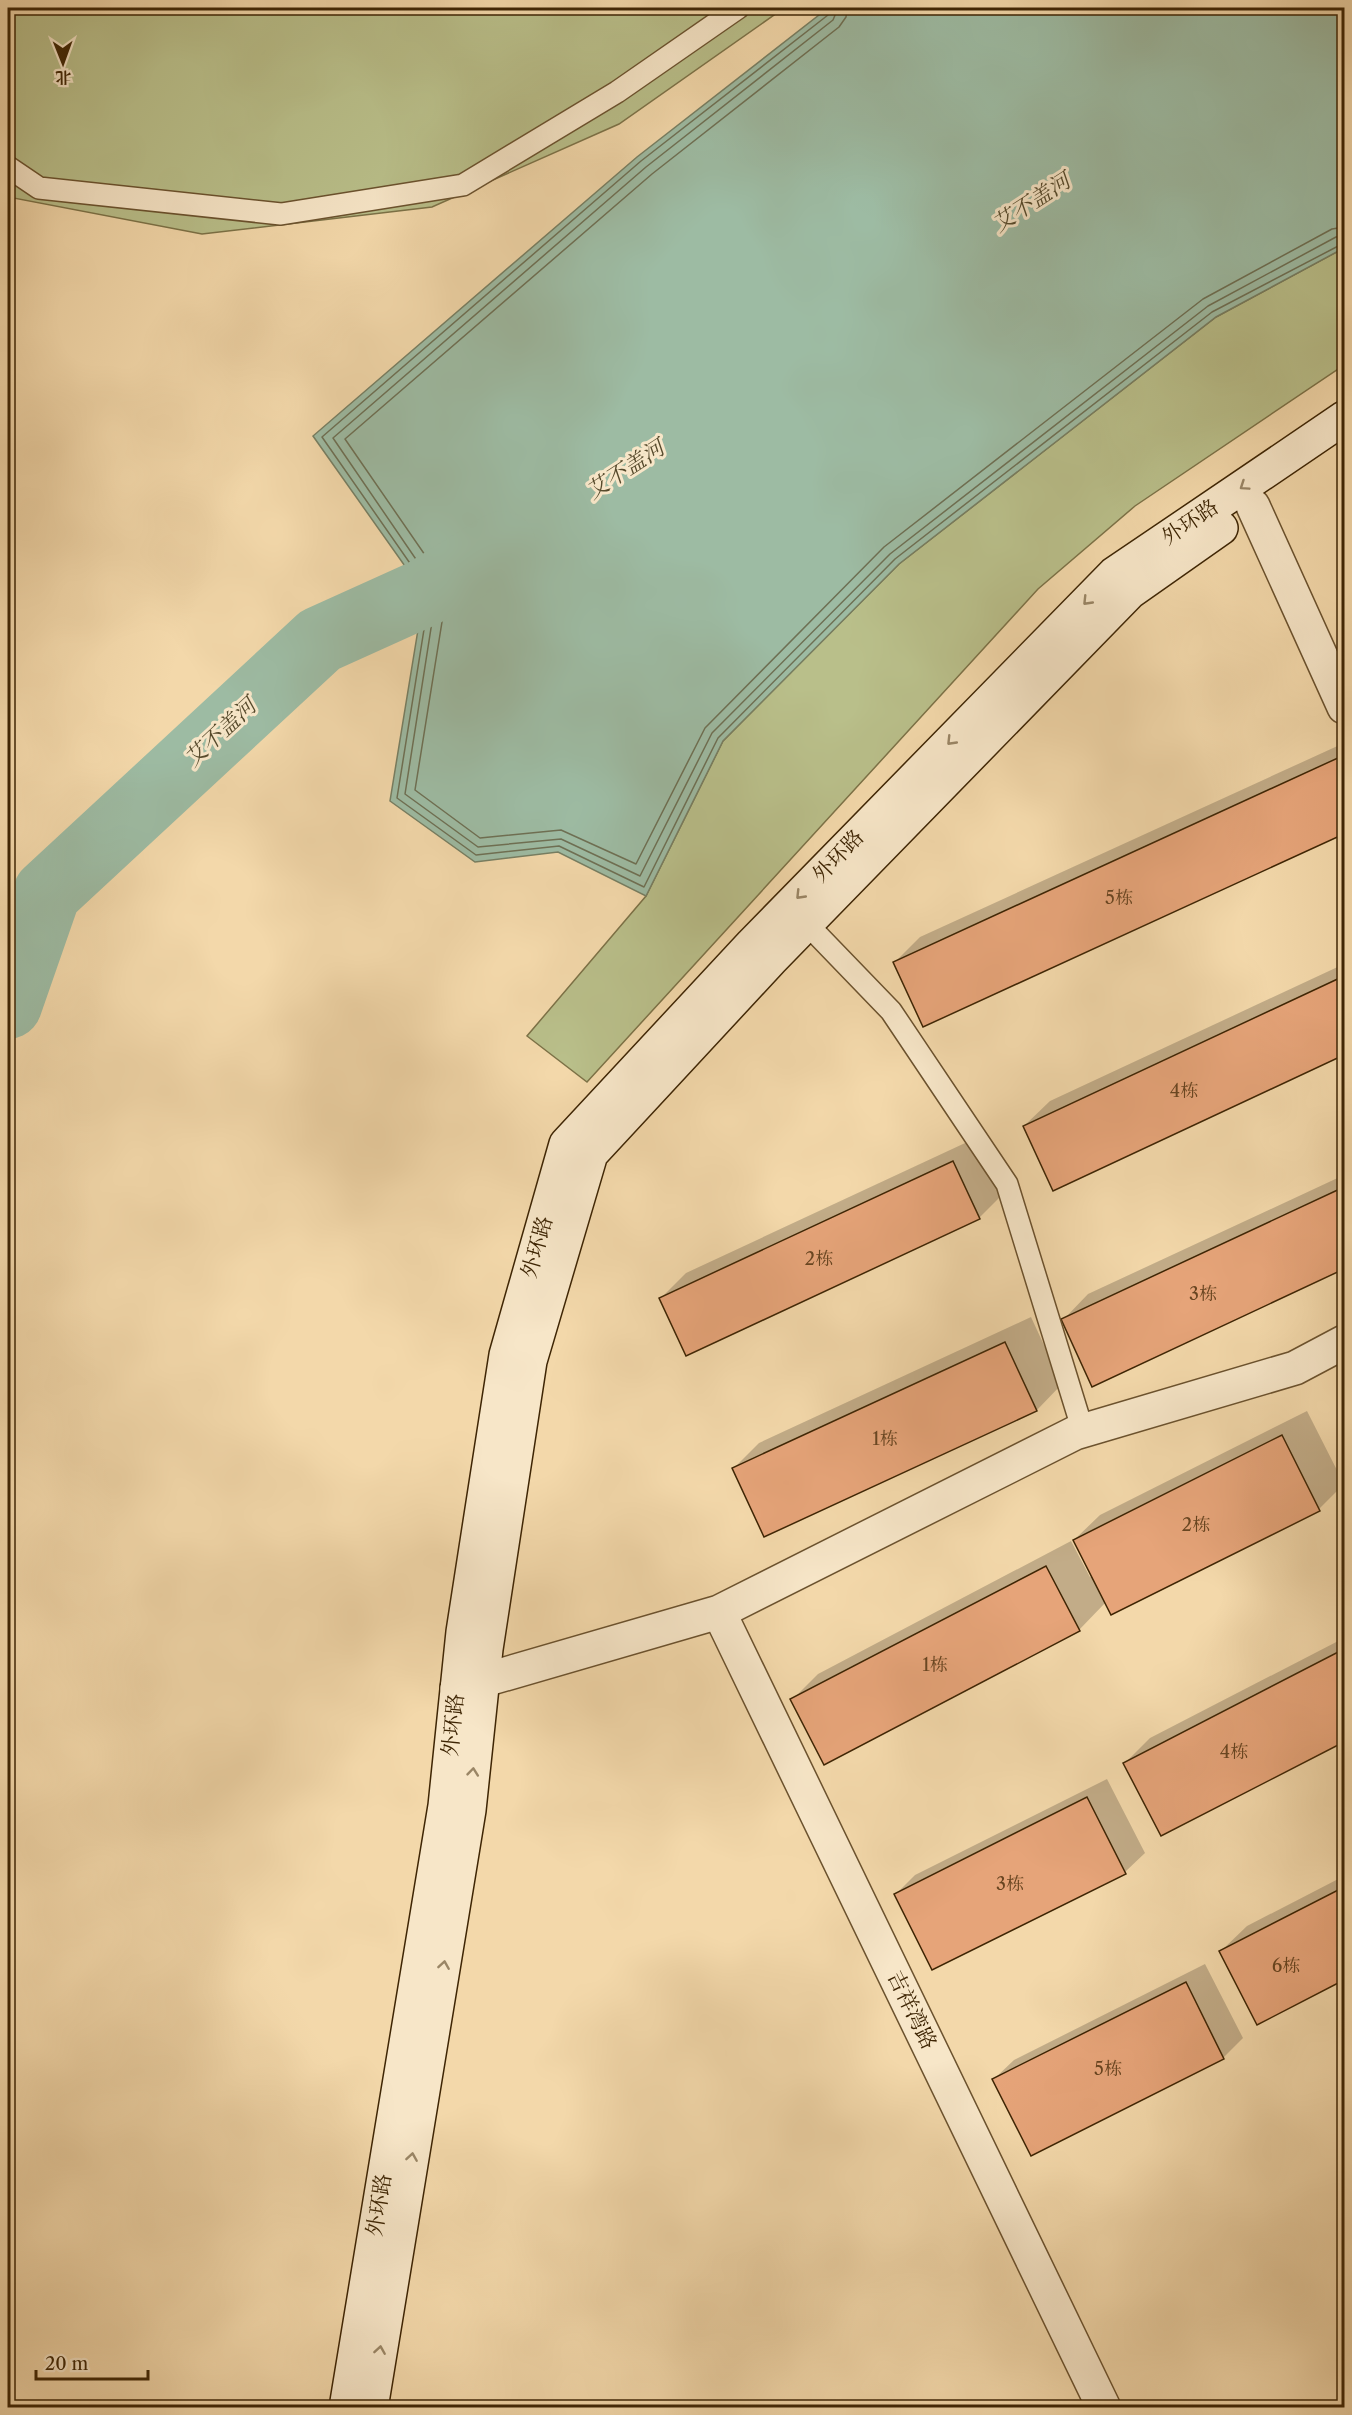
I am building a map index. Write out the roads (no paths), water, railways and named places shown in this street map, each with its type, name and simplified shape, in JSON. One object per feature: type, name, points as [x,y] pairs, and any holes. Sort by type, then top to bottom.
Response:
[{"type":"street","name":"外环路","points":[[371,2408],[469,1810],[470,1684],[506,1355],[566,1144],[752,944],[1114,574],[1344,418]]},
{"type":"street","name":"外环路","points":[[346,2408],[445,1806],[530,1361],[591,1154],[807,924],[1130,592],[1344,441]]},
{"type":"street","points":[[1252,506],[1344,707]]},
{"type":"street","points":[[470,1684],[719,1612],[1083,1431],[1295,1368],[1344,1342]]},
{"type":"street","name":"吉祥湾路","points":[[719,1612],[1104,2408]]},
{"type":"lane","points":[[8,167],[39,188],[281,214],[463,185],[617,92],[738,8]]},
{"type":"lane","points":[[807,924],[891,1011],[1007,1184],[1083,1431]]},
{"type":"water","points":[[828,8],[1344,8],[1344,248],[1216,317],[899,564],[723,741],[646,896],[558,852],[475,862],[390,801],[424,593],[313,436],[637,157]]},
{"type":"waterway","name":"艾不盖河","points":[[8,1005],[47,893],[320,640],[424,593],[502,545]]}]
